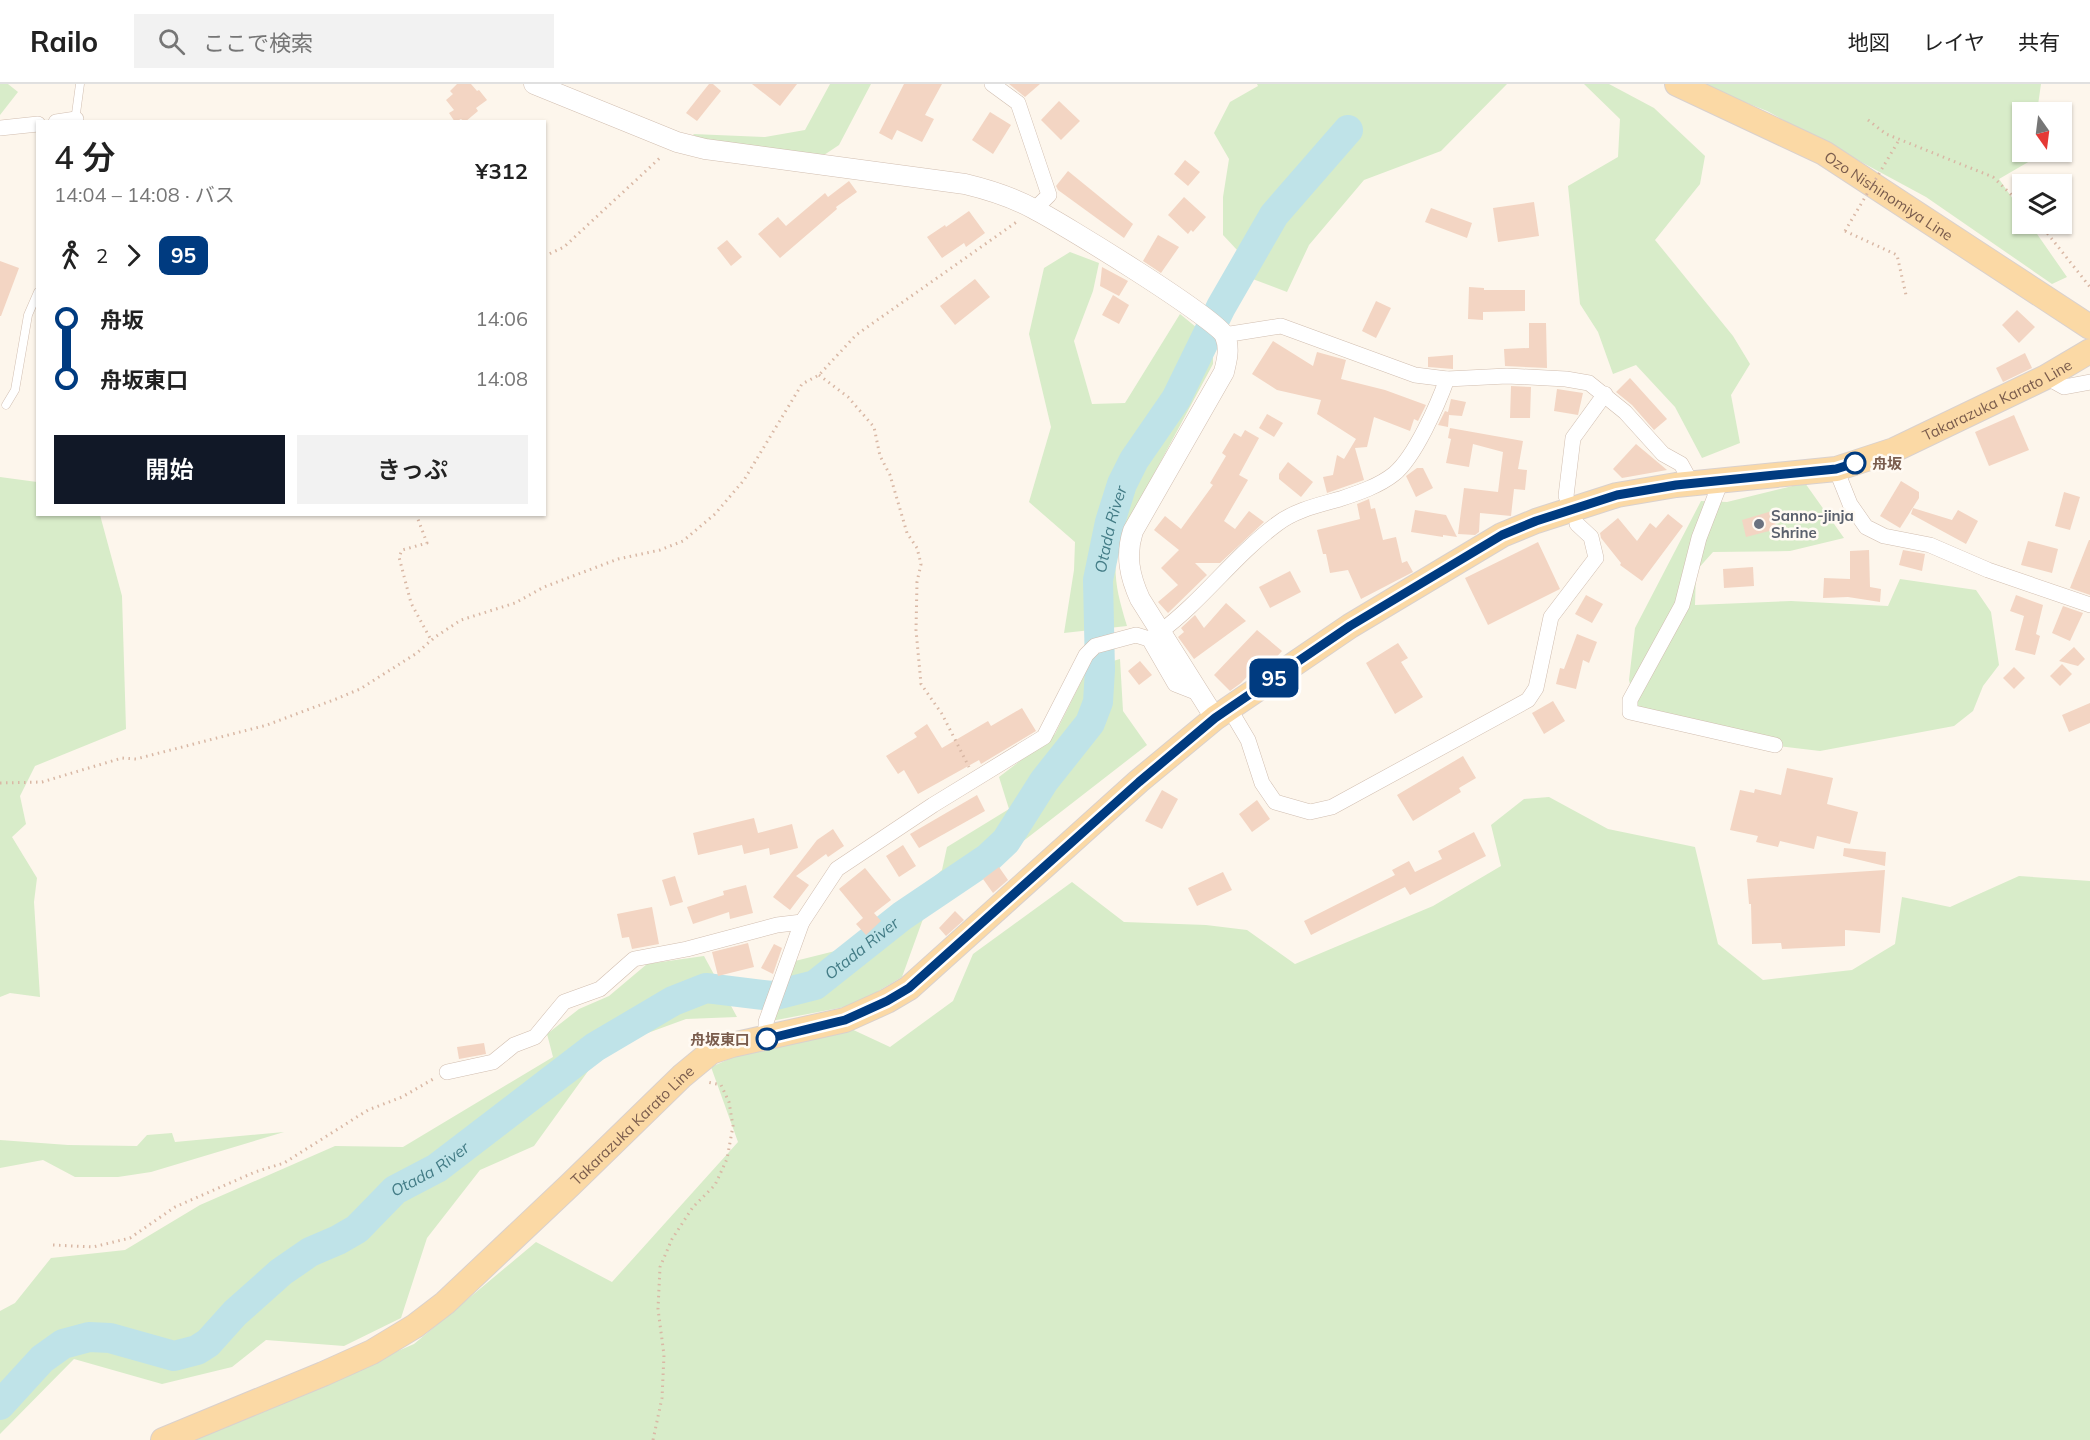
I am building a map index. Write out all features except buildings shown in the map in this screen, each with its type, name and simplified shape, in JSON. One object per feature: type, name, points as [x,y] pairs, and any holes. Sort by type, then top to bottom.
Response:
[{"type":"main road","name":"Ozo Nishinomiya Line","points":[[1677,84],[1824,153],[2090,327]]},
{"type":"main road","name":"Takarazuka Karato Line","points":[[164,1440],[372,1352],[415,1326],[454,1295],[682,1076],[711,1052],[732,1045],[845,1020],[909,988],[1139,782],[1222,713],[1350,626],[1502,535],[1536,521],[1617,495],[1653,488],[1836,469],[1894,450],[2046,377],[2090,351]]},
{"type":"street","points":[[534,84],[677,142],[705,149],[965,184],[1000,192],[1035,209],[1205,317],[1224,335],[1228,357],[1224,372],[1132,531],[1128,554],[1132,582],[1140,600],[1198,693],[1222,713],[1248,740],[1262,783],[1275,802],[1310,812],[1332,807],[1528,700],[1536,688],[1551,617],[1596,558],[1591,537],[1576,524]]},
{"type":"street","points":[[992,84],[1018,103],[1048,195],[1035,209]]},
{"type":"street","points":[[0,128],[36,124]]},
{"type":"street","points":[[1224,335],[1281,326],[1416,375],[1447,379],[1508,376],[1566,379],[1589,383],[1605,394],[1646,433],[1663,454],[1681,464],[1692,484]]},
{"type":"street","points":[[2046,377],[2064,387],[2090,381]]},
{"type":"street","points":[[1160,632],[1278,523],[1292,514],[1357,493],[1395,473],[1415,449],[1447,379]]},
{"type":"street","points":[[1566,496],[1573,438],[1605,394]]},
{"type":"street","points":[[1836,469],[1850,504],[1866,527],[1884,536],[1930,545],[1988,570],[2090,605]]},
{"type":"street","points":[[1721,481],[1699,538],[1682,605],[1630,700],[1630,712],[1775,745]]},
{"type":"street","points":[[766,1039],[766,1022],[801,922],[837,869],[1044,736],[1086,655],[1095,646],[1136,635],[1149,639],[1175,684],[1198,693]]},
{"type":"street","points":[[447,1072],[492,1062],[514,1045],[535,1037],[564,1002],[600,989],[634,959],[687,949],[777,925],[801,922]]},
{"type":"lane","points":[[75,120],[81,84]]},
{"type":"lane","points":[[6,405],[15,390],[28,315],[36,297]]},
{"type":"path","points":[[1868,120],[1886,134],[1899,140],[1994,177],[2012,195]]},
{"type":"path","points":[[1899,140],[1845,231],[1897,255],[1906,295]]},
{"type":"path","points":[[546,253],[564,247],[677,142]]},
{"type":"path","points":[[0,783],[42,783],[122,758],[136,759],[267,725],[360,689],[417,653],[431,640],[461,620],[515,603],[544,587],[618,560],[660,550],[683,541],[715,514],[744,480],[802,384],[819,375],[856,335],[1035,209]]},
{"type":"path","points":[[2048,234],[2090,287]]},
{"type":"path","points":[[819,375],[848,396],[874,427],[880,456],[890,475],[907,533],[917,548],[921,564],[917,582],[916,630],[921,684],[942,714],[976,779]]},
{"type":"path","points":[[417,516],[427,543],[402,550],[399,557],[411,603],[431,640]]},
{"type":"path","points":[[53,1245],[93,1247],[130,1238],[175,1207],[255,1172],[284,1162],[369,1110],[402,1097],[447,1072]]},
{"type":"path","points":[[653,1440],[662,1398],[664,1355],[658,1309],[660,1267],[677,1231],[693,1207],[715,1185],[727,1159],[733,1126],[729,1102],[721,1085],[682,1076]]},
{"type":"green space","points":[[0,84],[8,84],[18,92],[0,115]]},
{"type":"green space","points":[[830,84],[871,84],[839,145],[824,155],[700,141],[693,134],[765,137],[805,130]]},
{"type":"green space","points":[[1257,84],[1507,84],[1441,151],[1364,180],[1309,245],[1287,292],[1250,278],[1238,251],[1223,235],[1223,197],[1229,159],[1214,133],[1230,102],[1258,86]]},
{"type":"green space","points":[[1584,84],[1609,84],[1654,108],[1705,156],[1700,184],[1655,240],[1733,336],[1750,364],[1731,395],[1740,443],[1702,458],[1675,407],[1636,365],[1613,374],[1598,332],[1580,304],[1568,186],[1618,157],[1620,119]]},
{"type":"green space","points":[[1699,84],[2041,84],[2038,102],[2012,102],[2012,162],[2028,162],[1999,179],[2012,198],[2012,234],[2037,234],[2067,277],[2052,284],[1926,197],[1767,111]]},
{"type":"green space","points":[[1070,252],[1099,263],[1093,291],[1074,341],[1092,404],[1125,403],[1180,314],[1213,341],[1213,364],[1117,543],[1115,566],[1117,585],[1127,626],[1064,633],[1074,570],[1075,542],[1029,502],[1051,427],[1029,334],[1044,268]]},
{"type":"green space","points":[[0,477],[36,482],[36,516],[100,516],[122,596],[126,729],[35,766],[20,796],[26,824],[12,837],[37,878],[34,902],[40,997],[10,993],[0,997]]},
{"type":"green space","points":[[1805,483],[1844,538],[1790,551],[1713,552],[1696,571],[1695,605],[1791,601],[1888,606],[1900,579],[1976,590],[1991,612],[1999,665],[1983,686],[1973,711],[1954,726],[1820,751],[1770,745],[1638,716],[1629,680],[1635,628],[1701,501],[1727,502]]},
{"type":"green space","points":[[1120,659],[1123,711],[1147,745],[923,919],[902,977],[855,1005],[766,1022],[795,961],[835,951],[856,949],[900,912],[910,899],[942,870],[947,847],[1009,809],[999,777],[1055,734],[1088,668]]},
{"type":"green space","points":[[1549,797],[1608,829],[1695,847],[1718,944],[1763,980],[1852,970],[1895,944],[1902,897],[1950,907],[2019,876],[2090,881],[2090,1440],[193,1440],[414,1344],[536,1242],[612,1282],[738,1142],[711,1067],[775,1039],[847,1027],[890,1047],[953,1001],[973,954],[1072,882],[1124,922],[1206,925],[1247,930],[1295,964],[1433,906],[1501,866],[1491,825],[1524,799]]},
{"type":"green space","points":[[704,956],[737,1017],[686,1019],[604,1049],[534,1146],[480,1170],[427,1238],[401,1318],[344,1346],[266,1340],[232,1367],[162,1384],[74,1359],[0,1434],[0,1311],[15,1303],[51,1258],[125,1250],[200,1205],[335,1146],[403,1147],[553,1057],[547,1034],[579,1009],[609,996],[647,964]]},
{"type":"green space","points":[[284,1132],[151,1172],[118,1177],[75,1177],[43,1160],[0,1168],[0,1140],[68,1145],[137,1146],[147,1135],[172,1133],[175,1142]]},
{"type":"waterway","name":"Otada River","points":[[0,1405],[42,1359],[63,1344],[89,1337],[110,1338],[174,1356],[197,1350],[208,1343],[235,1313],[281,1272],[310,1252],[357,1229],[395,1190],[437,1168],[595,1047],[673,1001],[706,988],[772,996],[815,985],[902,916],[988,858],[1006,841],[1044,781],[1090,723],[1098,702],[1100,670],[1098,580],[1110,522],[1122,484],[1134,460],[1176,399],[1221,307],[1274,215],[1348,130]]},
{"type":"bus line","name":"95","points":[[767,1039],[845,1020],[909,988],[1139,782],[1215,718],[1350,626],[1502,535],[1536,521],[1617,495],[1676,485],[1836,469],[1855,463]]},
{"type":"place","name":"舟坂","points":[[1855,463]]},
{"type":"place","name":"Sanno-jinja Shrine","points":[[1759,524]]},
{"type":"place","name":"舟坂東口","points":[[767,1039]]}]
